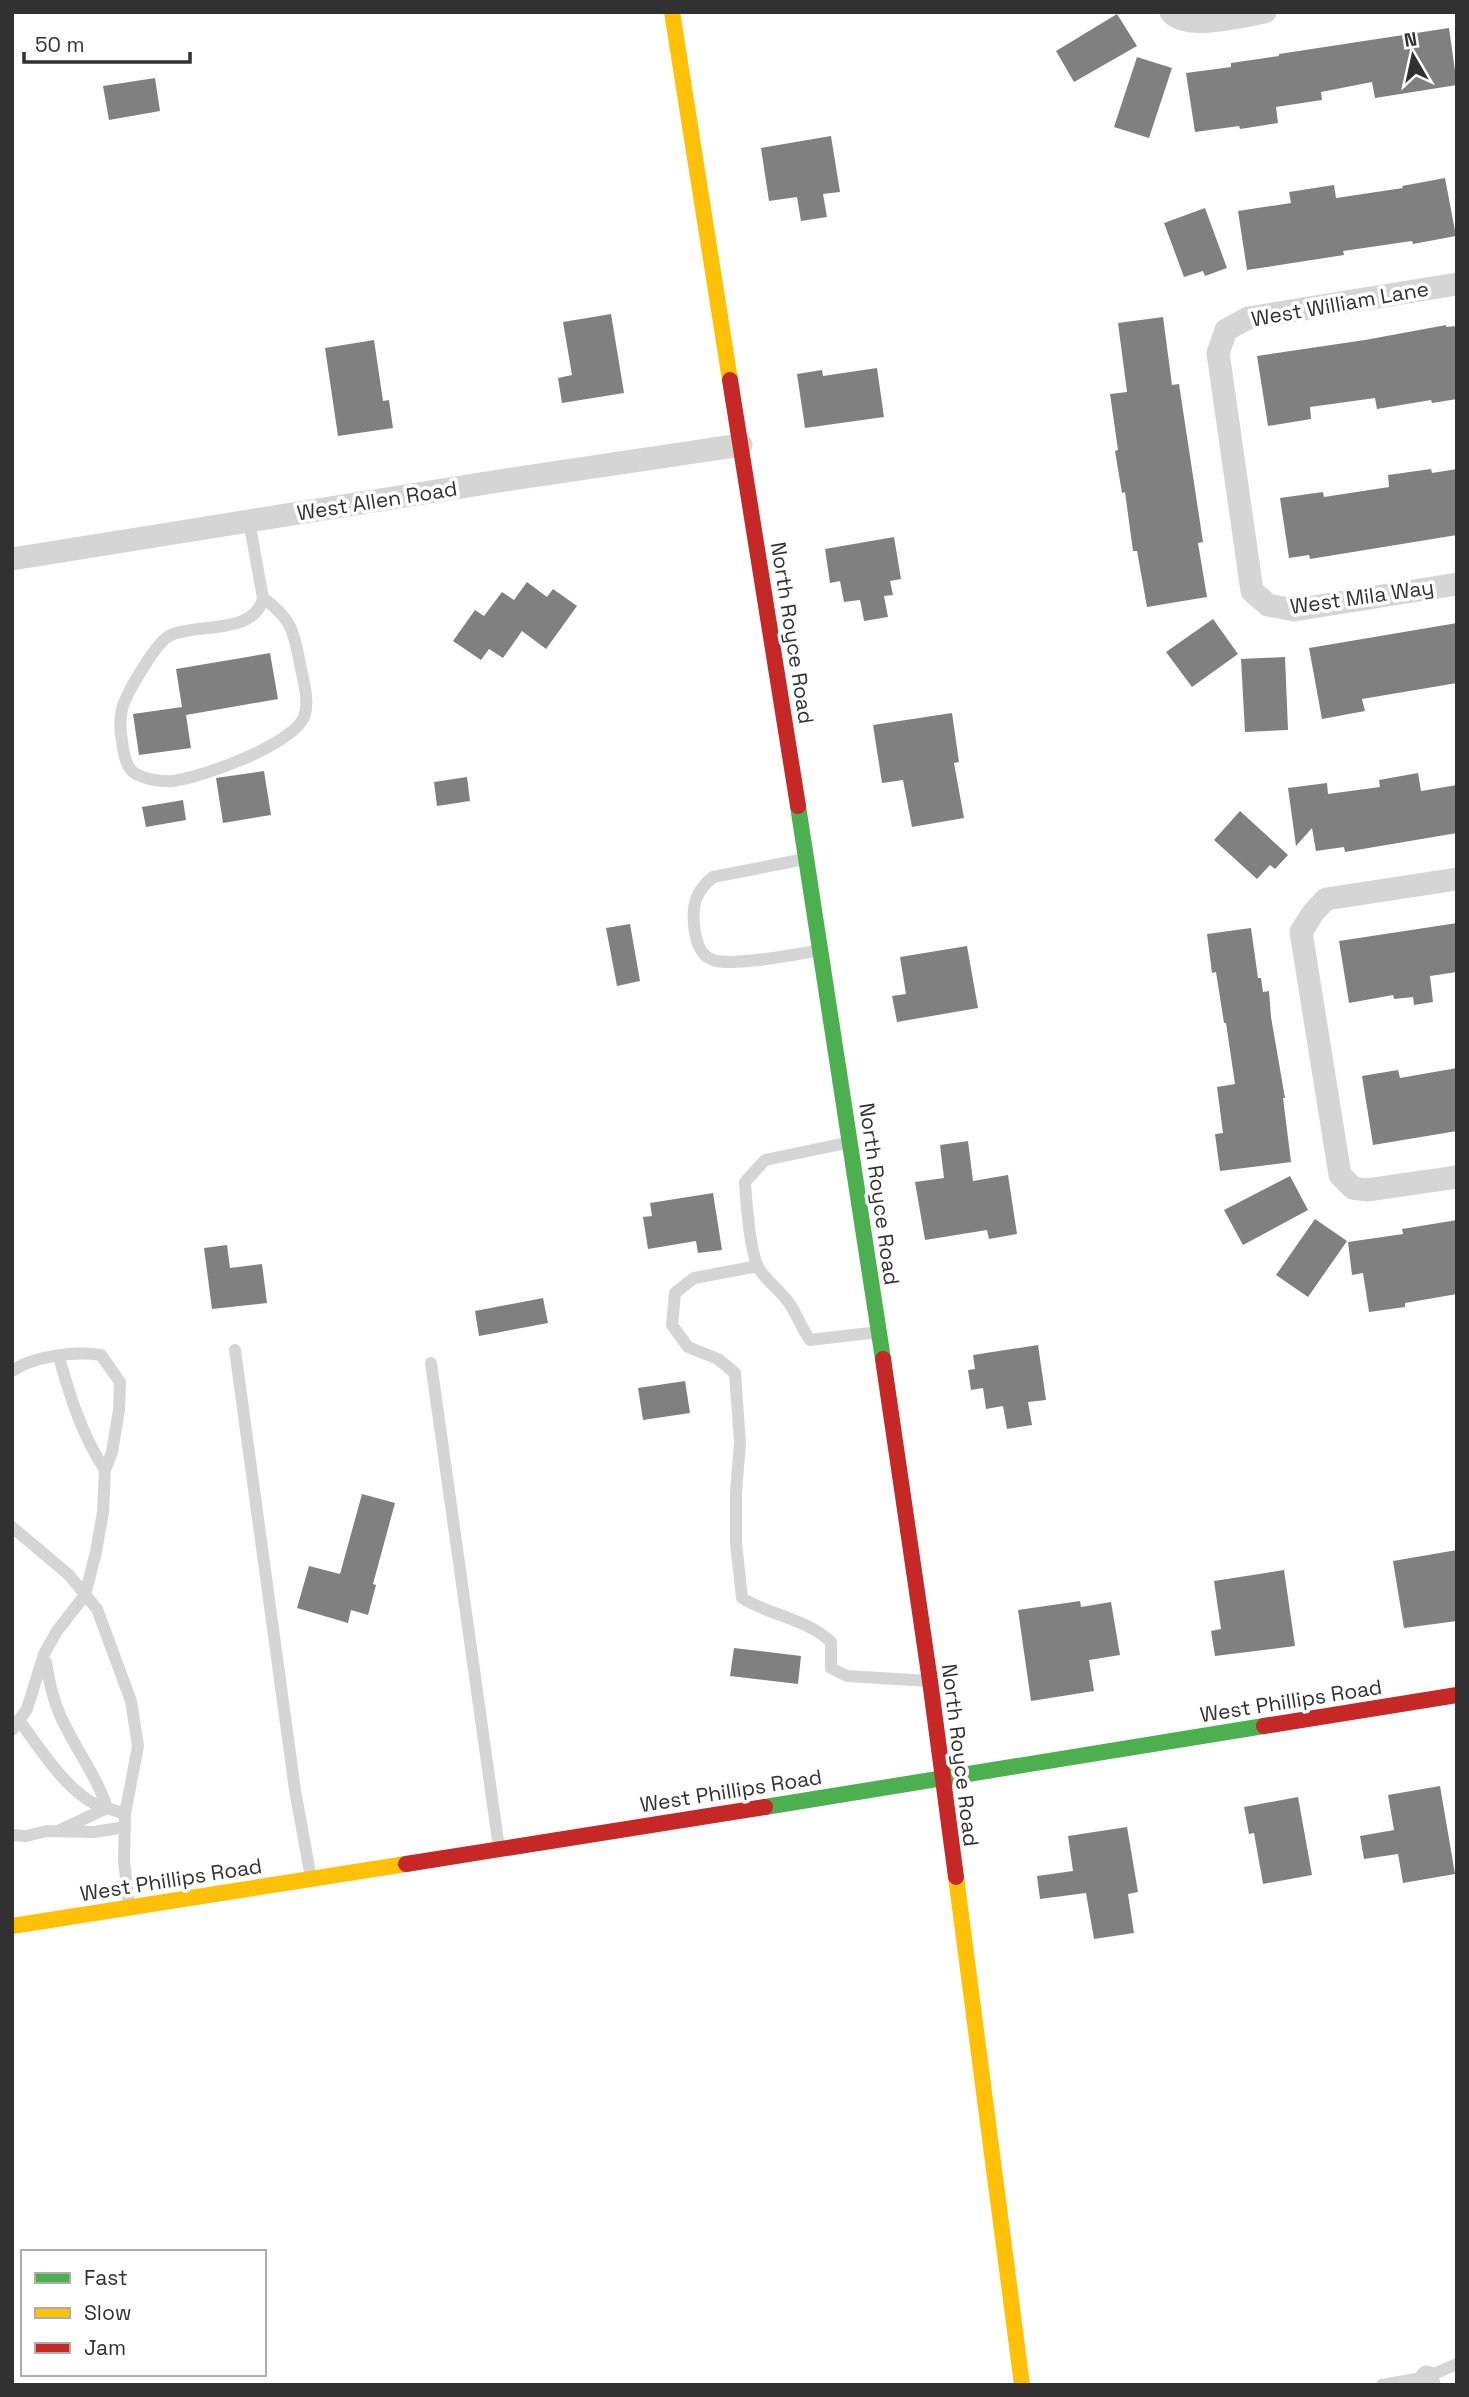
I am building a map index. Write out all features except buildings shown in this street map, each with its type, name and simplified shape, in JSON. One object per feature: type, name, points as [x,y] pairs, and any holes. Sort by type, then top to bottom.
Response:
[{"type":"street","name":"North Royce Road","points":[[672,12],[851,1142],[930,1681],[1022,2385]]},
{"type":"street","points":[[1173,15],[1198,23],[1265,12]]},
{"type":"street","name":"West William Lane","points":[[1268,605],[1252,591],[1218,352],[1226,330],[1248,318],[1457,284]]},
{"type":"street","name":"West Allen Road","points":[[12,559],[741,445]]},
{"type":"street","name":"West Mila Way","points":[[1268,605],[1294,610],[1457,584]]},
{"type":"street","points":[[1457,879],[1326,899],[1301,932],[1340,1175],[1353,1188],[1367,1191],[1457,1177]]},
{"type":"street","name":"West Phillips Road","points":[[12,1926],[1457,1695]]},
{"type":"lane","points":[[249,521],[263,597],[260,610],[250,619],[170,635],[157,645],[122,708],[120,731],[123,752],[132,770],[147,778],[172,781],[231,764],[267,748],[293,732],[305,716],[305,696],[293,632],[281,611],[263,597]]},
{"type":"lane","points":[[805,859],[713,877],[698,893],[693,906],[696,941],[702,952],[713,960],[777,958],[821,950]]},
{"type":"lane","points":[[851,1142],[765,1160],[745,1182],[758,1266],[771,1286],[791,1305],[801,1328],[810,1340],[878,1332]]},
{"type":"lane","points":[[758,1266],[694,1278],[675,1293],[672,1325],[688,1347],[718,1359],[735,1373],[740,1443],[736,1543],[742,1598],[760,1609],[817,1628],[831,1642],[831,1668],[847,1676],[930,1681]]},
{"type":"lane","points":[[235,1350],[295,1790],[312,1879]]},
{"type":"lane","points":[[12,1371],[23,1363],[89,1353],[102,1355],[120,1382],[118,1421],[112,1452],[105,1470],[103,1512],[85,1595],[57,1631],[44,1654],[27,1709],[16,1725],[79,1793],[93,1805],[107,1808],[125,1821]]},
{"type":"lane","points":[[59,1357],[71,1399],[91,1449],[105,1470]]},
{"type":"lane","points":[[431,1363],[499,1848]]},
{"type":"lane","points":[[12,1527],[69,1575],[97,1609],[131,1701],[138,1746],[125,1821],[124,1860],[129,1908]]},
{"type":"lane","points":[[44,1654],[50,1689],[61,1717],[101,1790],[107,1808]]},
{"type":"lane","points":[[58,1831],[107,1808]]},
{"type":"lane","points":[[12,1835],[26,1836],[58,1831],[94,1832],[125,1821]]},
{"type":"lane","points":[[1382,2385],[1428,2381],[1457,2364]]},
{"type":"traffic: fast","points":[[798,806],[883,1359]]},
{"type":"traffic: fast","points":[[765,1807],[1264,1726]]},
{"type":"traffic: slow","points":[[672,12],[730,380]]},
{"type":"traffic: slow","points":[[12,1926],[406,1864]]},
{"type":"traffic: slow","points":[[956,1877],[1022,2385]]},
{"type":"traffic: jam","points":[[730,380],[798,806]]},
{"type":"traffic: jam","points":[[883,1359],[956,1877]]},
{"type":"traffic: jam","points":[[1264,1726],[1457,1695]]},
{"type":"traffic: jam","points":[[406,1864],[765,1807]]}]
